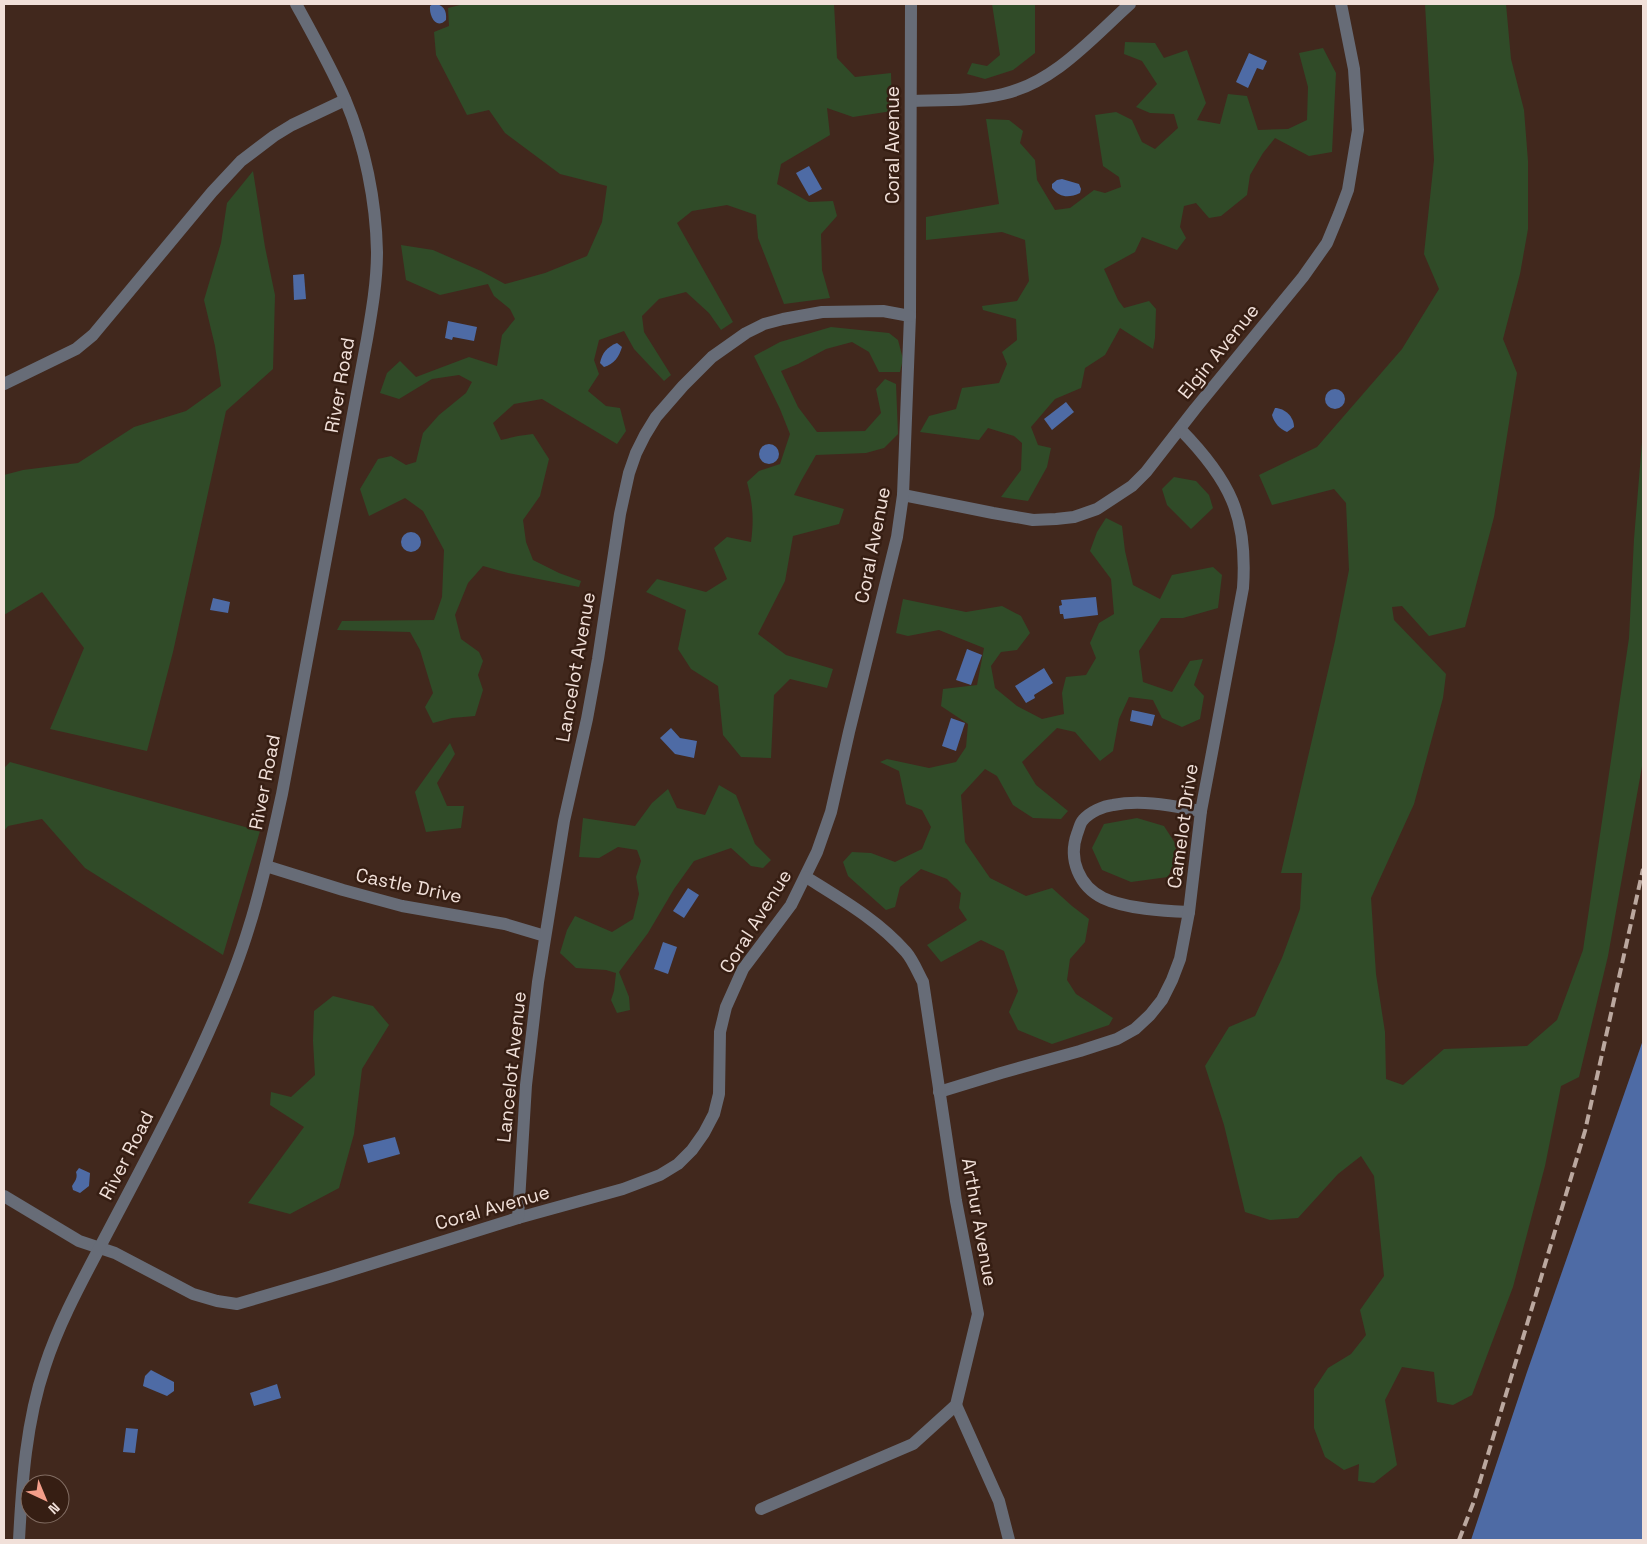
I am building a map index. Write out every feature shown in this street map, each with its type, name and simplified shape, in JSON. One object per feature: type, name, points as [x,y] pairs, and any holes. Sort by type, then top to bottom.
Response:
[{"type":"street","name":"River Road","points":[[19,1540],[22,1479],[34,1409],[45,1367],[65,1315],[198,1054],[237,964],[249,927],[266,866],[289,756],[367,339],[375,290],[377,253],[375,218],[365,162],[358,134],[345,100],[296,4]]},
{"type":"street","name":"Coral Avenue","points":[[4,1196],[79,1241],[115,1253],[193,1294],[217,1301],[237,1304],[518,1218],[623,1189],[660,1174],[678,1164],[692,1150],[714,1114],[719,1094],[720,1032],[726,1007],[743,968],[791,905],[806,877],[831,812],[848,732],[897,536],[903,495],[910,316],[911,4]]},
{"type":"street","points":[[911,101],[963,99],[1002,94],[1022,88],[1040,79],[1069,59],[1130,4]]},
{"type":"street","name":"Elgin Avenue","points":[[903,495],[1033,520],[1074,518],[1096,509],[1132,486],[1159,457],[1303,277],[1327,243],[1348,190],[1358,130],[1354,69],[1341,4]]},
{"type":"street","points":[[4,384],[76,349],[93,335],[212,192],[241,162],[274,136],[292,125],[345,100]]},
{"type":"street","name":"Lancelot Avenue","points":[[518,1218],[526,1085],[545,936],[564,821],[587,719],[598,658],[620,514],[629,473],[645,435],[656,417],[683,386],[712,358],[746,333],[764,324],[822,312],[883,311],[910,316]]},
{"type":"street","name":"Camelot Drive","points":[[939,1092],[1117,1039],[1135,1029],[1150,1016],[1172,980],[1180,959],[1189,912],[1201,811],[1243,588],[1244,546],[1241,525],[1234,504],[1224,484],[1197,447],[1180,430]]},
{"type":"street","points":[[1189,912],[1152,910],[1102,898],[1083,882],[1074,862],[1075,839],[1082,820],[1094,811],[1113,805],[1136,803],[1161,804],[1201,811]]},
{"type":"street","name":"Castle Drive","points":[[266,866],[402,906],[505,924],[545,936]]},
{"type":"street","name":"Arthur Avenue","points":[[806,877],[881,927],[907,953],[923,982],[956,1201],[978,1314],[956,1405]]},
{"type":"street","points":[[761,1509],[913,1444],[956,1405],[999,1501],[1009,1540]]},
{"type":"green space","points":[[464,4],[834,4],[837,58],[855,77],[891,73],[892,111],[853,117],[827,108],[830,135],[781,164],[777,184],[809,202],[833,201],[837,216],[821,234],[822,270],[830,298],[784,304],[758,238],[756,215],[727,205],[692,211],[677,223],[733,322],[721,330],[709,313],[686,292],[659,299],[642,316],[644,332],[671,375],[664,381],[634,349],[624,331],[599,340],[594,360],[599,374],[588,391],[606,406],[620,408],[626,431],[617,444],[542,399],[514,404],[493,423],[501,440],[533,434],[549,459],[540,496],[523,520],[526,542],[533,560],[581,581],[579,587],[483,566],[468,583],[455,615],[461,639],[479,652],[483,661],[478,675],[483,690],[475,716],[452,718],[433,723],[425,707],[433,693],[420,650],[410,632],[337,630],[342,621],[434,620],[442,597],[444,550],[423,511],[405,498],[369,516],[360,489],[378,459],[391,456],[406,465],[416,462],[423,433],[439,415],[466,393],[472,382],[459,375],[432,379],[399,399],[380,393],[387,373],[400,361],[416,377],[469,357],[497,366],[502,335],[515,319],[510,309],[494,296],[488,284],[440,295],[406,280],[401,245],[433,250],[481,271],[505,284],[545,273],[587,256],[602,222],[607,186],[560,174],[505,133],[489,110],[467,115],[436,55],[434,32],[449,26],[448,8]]},
{"type":"green space","points":[[992,4],[1035,4],[1035,53],[1013,70],[985,79],[967,74],[972,63],[987,66],[1000,55]]},
{"type":"green space","points":[[1425,4],[1506,4],[1511,59],[1524,110],[1528,161],[1528,229],[1520,274],[1503,339],[1517,373],[1494,517],[1465,627],[1429,636],[1402,606],[1392,607],[1394,620],[1446,674],[1443,698],[1414,804],[1371,898],[1376,974],[1385,1032],[1386,1079],[1403,1085],[1444,1049],[1527,1046],[1557,1020],[1583,950],[1629,638],[1634,539],[1642,442],[1643,350],[1643,761],[1608,956],[1579,1077],[1561,1086],[1545,1166],[1513,1287],[1472,1395],[1453,1405],[1437,1402],[1434,1372],[1402,1367],[1385,1400],[1397,1465],[1374,1483],[1358,1481],[1359,1464],[1344,1470],[1325,1457],[1314,1428],[1314,1389],[1328,1368],[1351,1354],[1366,1335],[1360,1310],[1384,1276],[1374,1176],[1361,1156],[1338,1174],[1298,1218],[1270,1220],[1245,1212],[1224,1125],[1205,1066],[1229,1027],[1255,1016],[1282,958],[1300,909],[1302,873],[1281,873],[1335,641],[1349,570],[1346,503],[1334,489],[1272,505],[1259,475],[1317,447],[1402,349],[1439,289],[1424,254],[1434,160]]},
{"type":"green space","points":[[1125,42],[1155,43],[1164,58],[1187,50],[1206,103],[1197,120],[1220,124],[1228,94],[1247,96],[1258,130],[1288,129],[1307,120],[1308,87],[1299,53],[1323,48],[1336,73],[1332,152],[1309,156],[1275,138],[1263,153],[1250,175],[1247,195],[1221,216],[1209,218],[1196,203],[1184,206],[1180,227],[1186,238],[1177,250],[1142,237],[1135,252],[1104,269],[1118,300],[1124,308],[1149,301],[1156,309],[1153,349],[1120,328],[1105,355],[1085,368],[1081,388],[1055,399],[1031,427],[1038,445],[1051,448],[1047,467],[1028,501],[1001,497],[1021,470],[1022,443],[1014,436],[988,428],[979,440],[920,432],[929,416],[956,409],[962,388],[999,383],[1007,364],[1002,352],[1017,340],[1016,319],[983,310],[982,306],[1017,301],[1029,281],[1025,240],[1002,232],[926,240],[926,217],[999,204],[986,119],[1009,120],[1023,131],[1020,143],[1035,160],[1037,180],[1055,210],[1070,208],[1094,190],[1105,193],[1121,187],[1119,177],[1103,166],[1095,115],[1116,112],[1132,120],[1142,142],[1155,149],[1178,128],[1174,114],[1150,113],[1136,107],[1157,84],[1142,61],[1124,54]]},
{"type":"green space","points":[[253,171],[275,295],[273,369],[226,411],[173,652],[147,751],[50,729],[84,648],[42,592],[4,615],[4,475],[23,470],[78,463],[134,427],[186,411],[221,386],[215,346],[204,300],[221,243],[227,203]]},
{"type":"green space","points":[[831,327],[889,333],[898,340],[903,359],[900,372],[879,372],[869,352],[852,342],[826,349],[781,371],[798,407],[817,432],[865,431],[881,413],[876,389],[885,379],[896,384],[898,434],[884,448],[866,453],[816,455],[794,495],[844,509],[839,524],[793,536],[785,581],[758,634],[786,655],[833,669],[827,688],[790,679],[774,695],[771,758],[741,757],[723,735],[718,686],[691,669],[678,649],[686,610],[646,592],[657,579],[706,592],[727,579],[714,548],[727,537],[751,542],[752,512],[747,482],[759,471],[780,464],[790,434],[754,356],[780,342]]},
{"type":"green space","points":[[1174,477],[1196,481],[1209,495],[1213,508],[1191,529],[1167,505],[1162,489]]},
{"type":"green space","points":[[1106,518],[1122,526],[1125,551],[1133,585],[1160,599],[1172,575],[1213,567],[1222,575],[1218,608],[1183,618],[1161,618],[1139,651],[1143,682],[1172,692],[1190,661],[1203,659],[1194,685],[1204,696],[1200,719],[1182,727],[1162,718],[1153,700],[1129,697],[1119,719],[1113,751],[1100,761],[1075,732],[1057,728],[1022,762],[1036,785],[1068,811],[1061,819],[1033,818],[1013,805],[997,776],[985,769],[961,795],[965,842],[990,878],[1026,896],[1052,888],[1089,919],[1085,942],[1070,959],[1067,980],[1076,994],[1113,1018],[1109,1025],[1052,1044],[1018,1030],[1009,1012],[1018,991],[1004,951],[981,940],[941,962],[927,945],[967,920],[959,908],[961,893],[947,879],[921,869],[900,887],[895,907],[886,910],[848,876],[843,862],[852,852],[871,853],[895,862],[922,849],[931,827],[922,810],[906,804],[899,771],[880,762],[887,759],[929,768],[956,762],[966,747],[968,724],[941,706],[943,689],[977,685],[984,648],[939,630],[908,636],[896,633],[903,599],[966,612],[1002,606],[1021,616],[1030,633],[1017,650],[1001,652],[991,666],[995,688],[1017,706],[1042,719],[1064,714],[1062,693],[1066,677],[1086,675],[1096,658],[1090,643],[1099,623],[1114,614],[1111,579],[1090,551],[1097,532]]},
{"type":"green space","points":[[450,743],[455,754],[437,783],[447,806],[464,806],[461,828],[426,832],[415,792]]},
{"type":"green space","points":[[10,762],[260,831],[223,955],[85,868],[42,819],[8,826],[4,831],[4,768]]},
{"type":"green space","points":[[719,785],[736,795],[755,844],[771,860],[763,868],[751,866],[731,848],[694,861],[674,889],[648,933],[619,972],[629,997],[630,1010],[617,1013],[611,1000],[616,973],[606,970],[576,968],[560,953],[567,930],[575,916],[612,932],[633,919],[639,894],[636,877],[641,861],[637,850],[618,847],[599,858],[579,857],[583,818],[635,826],[652,803],[668,789],[677,808],[705,815]]},
{"type":"green space","points":[[1137,818],[1164,826],[1180,851],[1168,877],[1131,882],[1102,870],[1092,848],[1104,824]]},
{"type":"green space","points":[[333,996],[373,1006],[389,1025],[362,1069],[354,1134],[339,1188],[290,1214],[248,1203],[304,1127],[270,1105],[271,1092],[291,1097],[315,1075],[314,1011]]},
{"type":"water","points":[[433,4],[442,6],[446,13],[446,20],[442,23],[436,23],[432,17],[430,6]]},
{"type":"water","points":[[1249,53],[1267,61],[1263,70],[1257,68],[1248,88],[1236,82]]},
{"type":"water","points":[[809,166],[822,189],[809,196],[796,173]]},
{"type":"water","points":[[1062,179],[1079,184],[1080,193],[1072,196],[1058,194],[1052,188],[1052,184]]},
{"type":"water","points":[[304,274],[306,299],[294,300],[293,275]]},
{"type":"water","points":[[448,321],[477,327],[474,341],[453,337],[452,340],[445,338]]},
{"type":"water","points":[[617,343],[622,347],[616,360],[604,367],[600,363],[602,356],[610,346]]},
{"type":"water","points":[[1335,389],[1342,392],[1345,399],[1342,406],[1335,409],[1328,406],[1325,399],[1328,392]]},
{"type":"water","points":[[1066,402],[1074,412],[1052,430],[1044,419]]},
{"type":"water","points":[[1275,408],[1279,408],[1288,414],[1294,423],[1294,427],[1287,432],[1274,421],[1272,415]]},
{"type":"water","points":[[769,444],[776,447],[779,454],[776,461],[769,464],[762,461],[759,454],[762,447]]},
{"type":"water","points":[[411,532],[418,535],[421,542],[418,549],[411,552],[404,549],[401,542],[404,535]]},
{"type":"water","points":[[1096,597],[1098,615],[1064,619],[1063,614],[1060,614],[1059,606],[1062,605],[1061,600]]},
{"type":"water","points":[[213,598],[230,602],[228,613],[210,610]]},
{"type":"water","points":[[967,649],[982,655],[971,685],[956,680]]},
{"type":"water","points":[[1044,668],[1053,683],[1034,695],[1035,698],[1026,703],[1015,686]]},
{"type":"water","points":[[1132,710],[1155,715],[1152,726],[1130,721]]},
{"type":"water","points":[[951,718],[965,723],[956,751],[942,746]]},
{"type":"water","points":[[671,728],[680,738],[697,741],[694,758],[675,754],[660,738]]},
{"type":"water","points":[[688,888],[699,895],[684,918],[673,911]]},
{"type":"water","points":[[663,942],[677,947],[668,974],[654,969]]},
{"type":"water","points":[[1643,1040],[1643,1540],[1471,1540],[1527,1372]]},
{"type":"water","points":[[395,1137],[400,1154],[368,1163],[363,1145]]},
{"type":"water","points":[[79,1168],[90,1173],[89,1186],[80,1193],[73,1190],[72,1186]]},
{"type":"water","points":[[151,1370],[174,1382],[174,1391],[167,1396],[143,1386],[145,1376]]},
{"type":"water","points":[[277,1384],[281,1398],[254,1406],[250,1393]]},
{"type":"water","points":[[126,1428],[138,1429],[135,1453],[123,1452]]},
{"type":"railway","points":[[1459,1540],[1474,1501],[1585,1131],[1643,869]]}]
